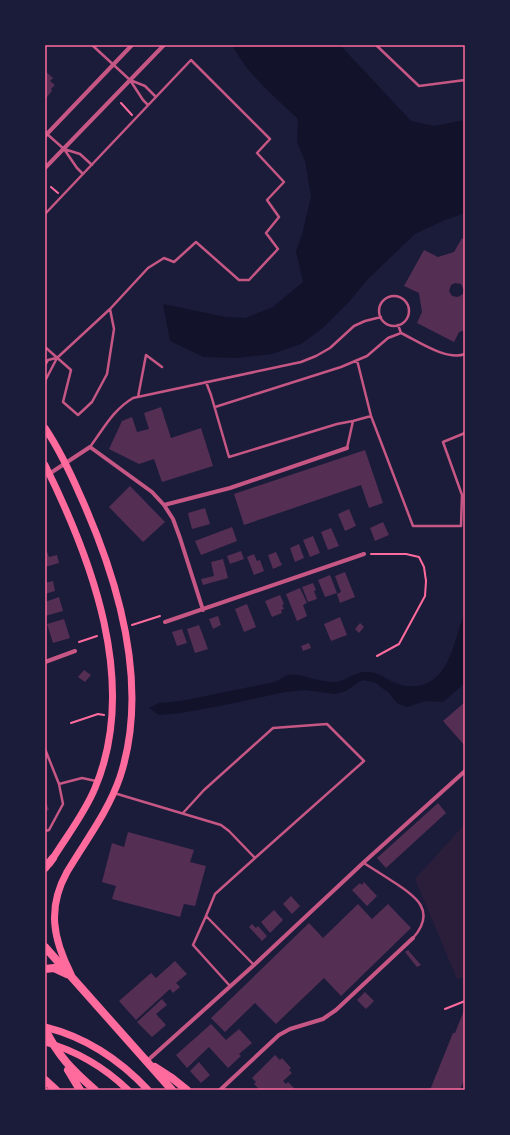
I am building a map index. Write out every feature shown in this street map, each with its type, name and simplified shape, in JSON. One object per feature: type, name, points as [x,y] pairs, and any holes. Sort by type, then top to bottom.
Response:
[{"type":"main road","points":[[45,428],[65,463],[96,530],[102,547],[115,592],[126,641],[132,688],[130,740],[114,793],[104,814],[62,880],[56,900],[54,917],[56,939],[60,952],[73,978]]},
{"type":"main road","points":[[45,465],[47,475],[71,520],[85,557],[99,603],[110,658],[113,696],[112,723],[105,761],[98,782],[83,812],[45,872]]},
{"type":"main road","points":[[45,868],[53,858]]},
{"type":"main road","points":[[45,947],[172,1090]]},
{"type":"main road","points":[[45,968],[60,970],[73,978]]},
{"type":"main road","points":[[45,1028],[53,1045],[80,1090]]},
{"type":"main road","points":[[45,1028],[70,1035],[96,1048],[121,1064],[148,1090]]},
{"type":"main road","points":[[45,1042],[89,1060],[105,1070],[128,1090]]},
{"type":"main road","points":[[62,1059],[95,1090]]},
{"type":"main road","points":[[147,1061],[187,1090]]},
{"type":"main road","points":[[45,1080],[56,1090]]},
{"type":"street","points":[[46,135],[132,45]]},
{"type":"street","points":[[45,168],[164,45]]},
{"type":"street","points":[[47,475],[90,447],[152,492],[164,505],[173,519],[203,610]]},
{"type":"street","points":[[164,505],[230,488],[347,448]]},
{"type":"street","points":[[165,622],[364,554]]},
{"type":"street","points":[[45,662],[76,651]]},
{"type":"street","points":[[147,1061],[230,987],[363,863],[465,771]]},
{"type":"street","points":[[220,1090],[279,1035],[290,1029],[323,1019],[336,1010],[413,938]]},
{"type":"lane","points":[[92,45],[130,80],[148,105]]},
{"type":"lane","points":[[376,45],[419,86],[465,80]]},
{"type":"lane","points":[[45,214],[191,60],[270,139],[257,153],[284,182],[267,200],[280,217],[266,233],[278,249],[249,280],[239,280],[196,242],[174,262],[164,258],[148,268],[110,309],[57,358],[45,381]]},
{"type":"lane","points":[[130,80],[145,86],[156,97]]},
{"type":"lane","points":[[46,135],[64,149],[83,174]]},
{"type":"lane","points":[[64,149],[80,154],[92,165]]},
{"type":"lane","points":[[391,296],[401,297],[408,305],[409,315],[407,320],[398,325],[390,325],[380,317],[380,306],[386,298],[391,296]]},
{"type":"lane","points":[[45,347],[71,370],[63,402],[78,415],[92,402],[107,374],[114,329],[110,309]]},
{"type":"lane","points":[[90,447],[113,414],[123,404],[138,397],[301,362],[330,348],[354,326],[380,317]]},
{"type":"lane","points":[[398,325],[401,333],[442,354],[459,356],[465,354]]},
{"type":"lane","points":[[215,407],[341,367],[367,356],[388,338],[401,333]]},
{"type":"lane","points":[[138,397],[146,356],[162,367]]},
{"type":"lane","points":[[45,365],[48,360],[57,358]]},
{"type":"lane","points":[[357,360],[371,416],[413,526],[461,526],[462,496],[443,442],[465,433]]},
{"type":"lane","points":[[206,382],[215,407],[229,457],[337,424],[371,416]]},
{"type":"lane","points":[[347,448],[353,421]]},
{"type":"lane","points":[[183,813],[204,790],[274,728],[327,724],[364,761],[215,894],[193,945],[230,987]]},
{"type":"lane","points":[[45,748],[60,784],[63,804],[48,830],[45,831]]},
{"type":"lane","points":[[60,784],[82,778],[98,782]]},
{"type":"lane","points":[[114,793],[221,825],[230,831],[255,858]]},
{"type":"lane","points":[[363,863],[408,891],[417,899],[423,916],[419,931],[413,938]]},
{"type":"lane","points":[[206,916],[254,965]]},
{"type":"path","points":[[121,103],[126,110]]},
{"type":"path","points":[[364,554],[406,554],[419,557],[424,567],[426,581],[425,596],[399,644],[377,656]]},
{"type":"path","points":[[71,723],[98,714]]},
{"type":"path","points":[[445,1009],[465,1001]]},
{"type":"shaded area","points":[[232,45],[340,45],[411,121],[434,126],[465,120],[465,213],[445,220],[415,234],[369,278],[348,303],[323,328],[301,344],[272,354],[236,358],[204,357],[170,341],[163,304],[226,317],[245,318],[273,307],[303,282],[296,251],[302,235],[311,196],[305,161],[297,142],[298,119],[253,75],[238,56]]},
{"type":"shaded area","points":[[465,611],[465,683],[443,702],[426,701],[407,707],[397,703],[388,692],[374,682],[362,680],[346,691],[335,694],[305,690],[285,692],[181,713],[159,715],[149,708],[159,703],[181,701],[275,682],[289,675],[335,682],[357,674],[368,672],[378,674],[400,685],[420,685],[432,681],[441,673],[453,650]]},
{"type":"shaded area","points":[[465,824],[465,977],[457,979],[415,879]]},
{"type":"building","points":[[45,71],[53,78],[50,81],[55,85],[47,97],[45,95]]},
{"type":"building","points":[[462,238],[465,240],[465,330],[459,332],[454,342],[417,323],[422,312],[419,293],[404,286],[424,250],[438,257],[454,252]],"holes":[[[455,283],[461,284],[464,290],[463,294],[458,297],[452,296],[449,291],[451,285]]]},
{"type":"building","points":[[161,407],[171,438],[201,428],[213,466],[162,482],[154,459],[139,464],[109,449],[122,421],[132,417],[137,432],[149,429],[144,413]]},
{"type":"building","points":[[365,450],[383,503],[369,508],[361,485],[244,525],[234,494]]},
{"type":"building","points":[[130,486],[165,522],[143,542],[109,507]]},
{"type":"building","points":[[205,508],[210,524],[192,529],[188,513]]},
{"type":"building","points":[[349,509],[356,526],[345,531],[338,514]]},
{"type":"building","points":[[383,522],[389,535],[375,541],[370,528]]},
{"type":"building","points":[[232,527],[237,541],[201,555],[195,541]]},
{"type":"building","points":[[331,528],[339,546],[328,550],[321,532]]},
{"type":"building","points":[[313,536],[320,553],[310,557],[303,540]]},
{"type":"building","points":[[299,544],[304,558],[295,562],[290,548]]},
{"type":"building","points":[[241,551],[244,559],[230,564],[227,556]]},
{"type":"building","points":[[45,552],[47,552],[49,557],[57,555],[59,563],[45,567]]},
{"type":"building","points":[[276,552],[282,565],[273,569],[268,555]]},
{"type":"building","points":[[254,554],[257,561],[260,560],[264,571],[254,575],[247,557]]},
{"type":"building","points":[[223,559],[228,578],[203,585],[201,579],[214,576],[211,562]]},
{"type":"building","points":[[345,572],[355,597],[340,603],[337,594],[341,592],[335,576]]},
{"type":"building","points":[[330,575],[337,593],[325,597],[318,580]]},
{"type":"building","points":[[53,581],[55,591],[45,594],[45,583]]},
{"type":"building","points":[[313,583],[316,590],[314,591],[317,599],[308,602],[302,587]]},
{"type":"building","points":[[300,588],[307,603],[303,605],[307,616],[297,621],[286,594]]},
{"type":"building","points":[[280,595],[284,604],[282,605],[284,609],[281,610],[282,613],[272,617],[265,601]]},
{"type":"building","points":[[59,597],[63,611],[45,616],[45,602]]},
{"type":"building","points":[[247,604],[256,627],[244,632],[235,609]]},
{"type":"building","points":[[218,616],[221,625],[213,629],[209,619]]},
{"type":"building","points":[[340,617],[347,635],[331,641],[324,624]]},
{"type":"building","points":[[64,619],[70,638],[53,643],[47,624]]},
{"type":"building","points":[[360,623],[364,627],[359,633],[355,629]]},
{"type":"building","points":[[199,625],[208,649],[195,653],[187,629]]},
{"type":"building","points":[[182,629],[187,643],[177,646],[172,632]]},
{"type":"building","points":[[309,643],[311,648],[303,651],[301,646]]},
{"type":"building","points":[[84,670],[91,675],[85,682],[78,677]]},
{"type":"building","points":[[465,702],[465,746],[443,721]]},
{"type":"building","points":[[45,799],[49,810],[45,811]]},
{"type":"building","points":[[438,803],[446,813],[386,868],[377,858]]},
{"type":"building","points":[[128,832],[194,850],[190,862],[206,866],[195,906],[184,904],[180,917],[112,899],[116,886],[102,882],[112,843],[124,847]]},
{"type":"building","points":[[364,882],[377,896],[367,906],[352,890],[360,883],[362,885]]},
{"type":"building","points":[[291,896],[300,906],[292,914],[283,904]]},
{"type":"building","points":[[358,904],[372,919],[388,904],[411,928],[341,996],[324,978],[276,1024],[255,1003],[225,1032],[211,1018],[309,923],[323,938]]},
{"type":"building","points":[[274,910],[283,920],[270,933],[261,922]]},
{"type":"building","points":[[252,924],[256,928],[258,926],[267,936],[262,941],[249,927]]},
{"type":"building","points":[[408,950],[421,965],[417,967],[405,952]]},
{"type":"building","points":[[175,961],[187,974],[176,983],[180,987],[173,993],[170,989],[136,1020],[119,1001],[151,973],[156,978]]},
{"type":"building","points":[[365,992],[374,1001],[366,1009],[357,1000]]},
{"type":"building","points":[[162,999],[167,1005],[156,1014],[166,1025],[152,1037],[137,1022]]},
{"type":"building","points":[[465,1008],[465,1077],[460,1090],[430,1090],[453,1033],[455,1033]]},
{"type":"building","points":[[211,1024],[226,1040],[239,1029],[252,1043],[239,1054],[241,1056],[228,1068],[209,1047],[187,1068],[176,1055]]},
{"type":"building","points":[[275,1055],[280,1060],[282,1058],[291,1068],[289,1070],[292,1073],[283,1081],[286,1084],[288,1082],[296,1090],[260,1090],[254,1084],[256,1082],[252,1078]]},
{"type":"building","points":[[199,1062],[210,1075],[201,1083],[190,1071]]}]
